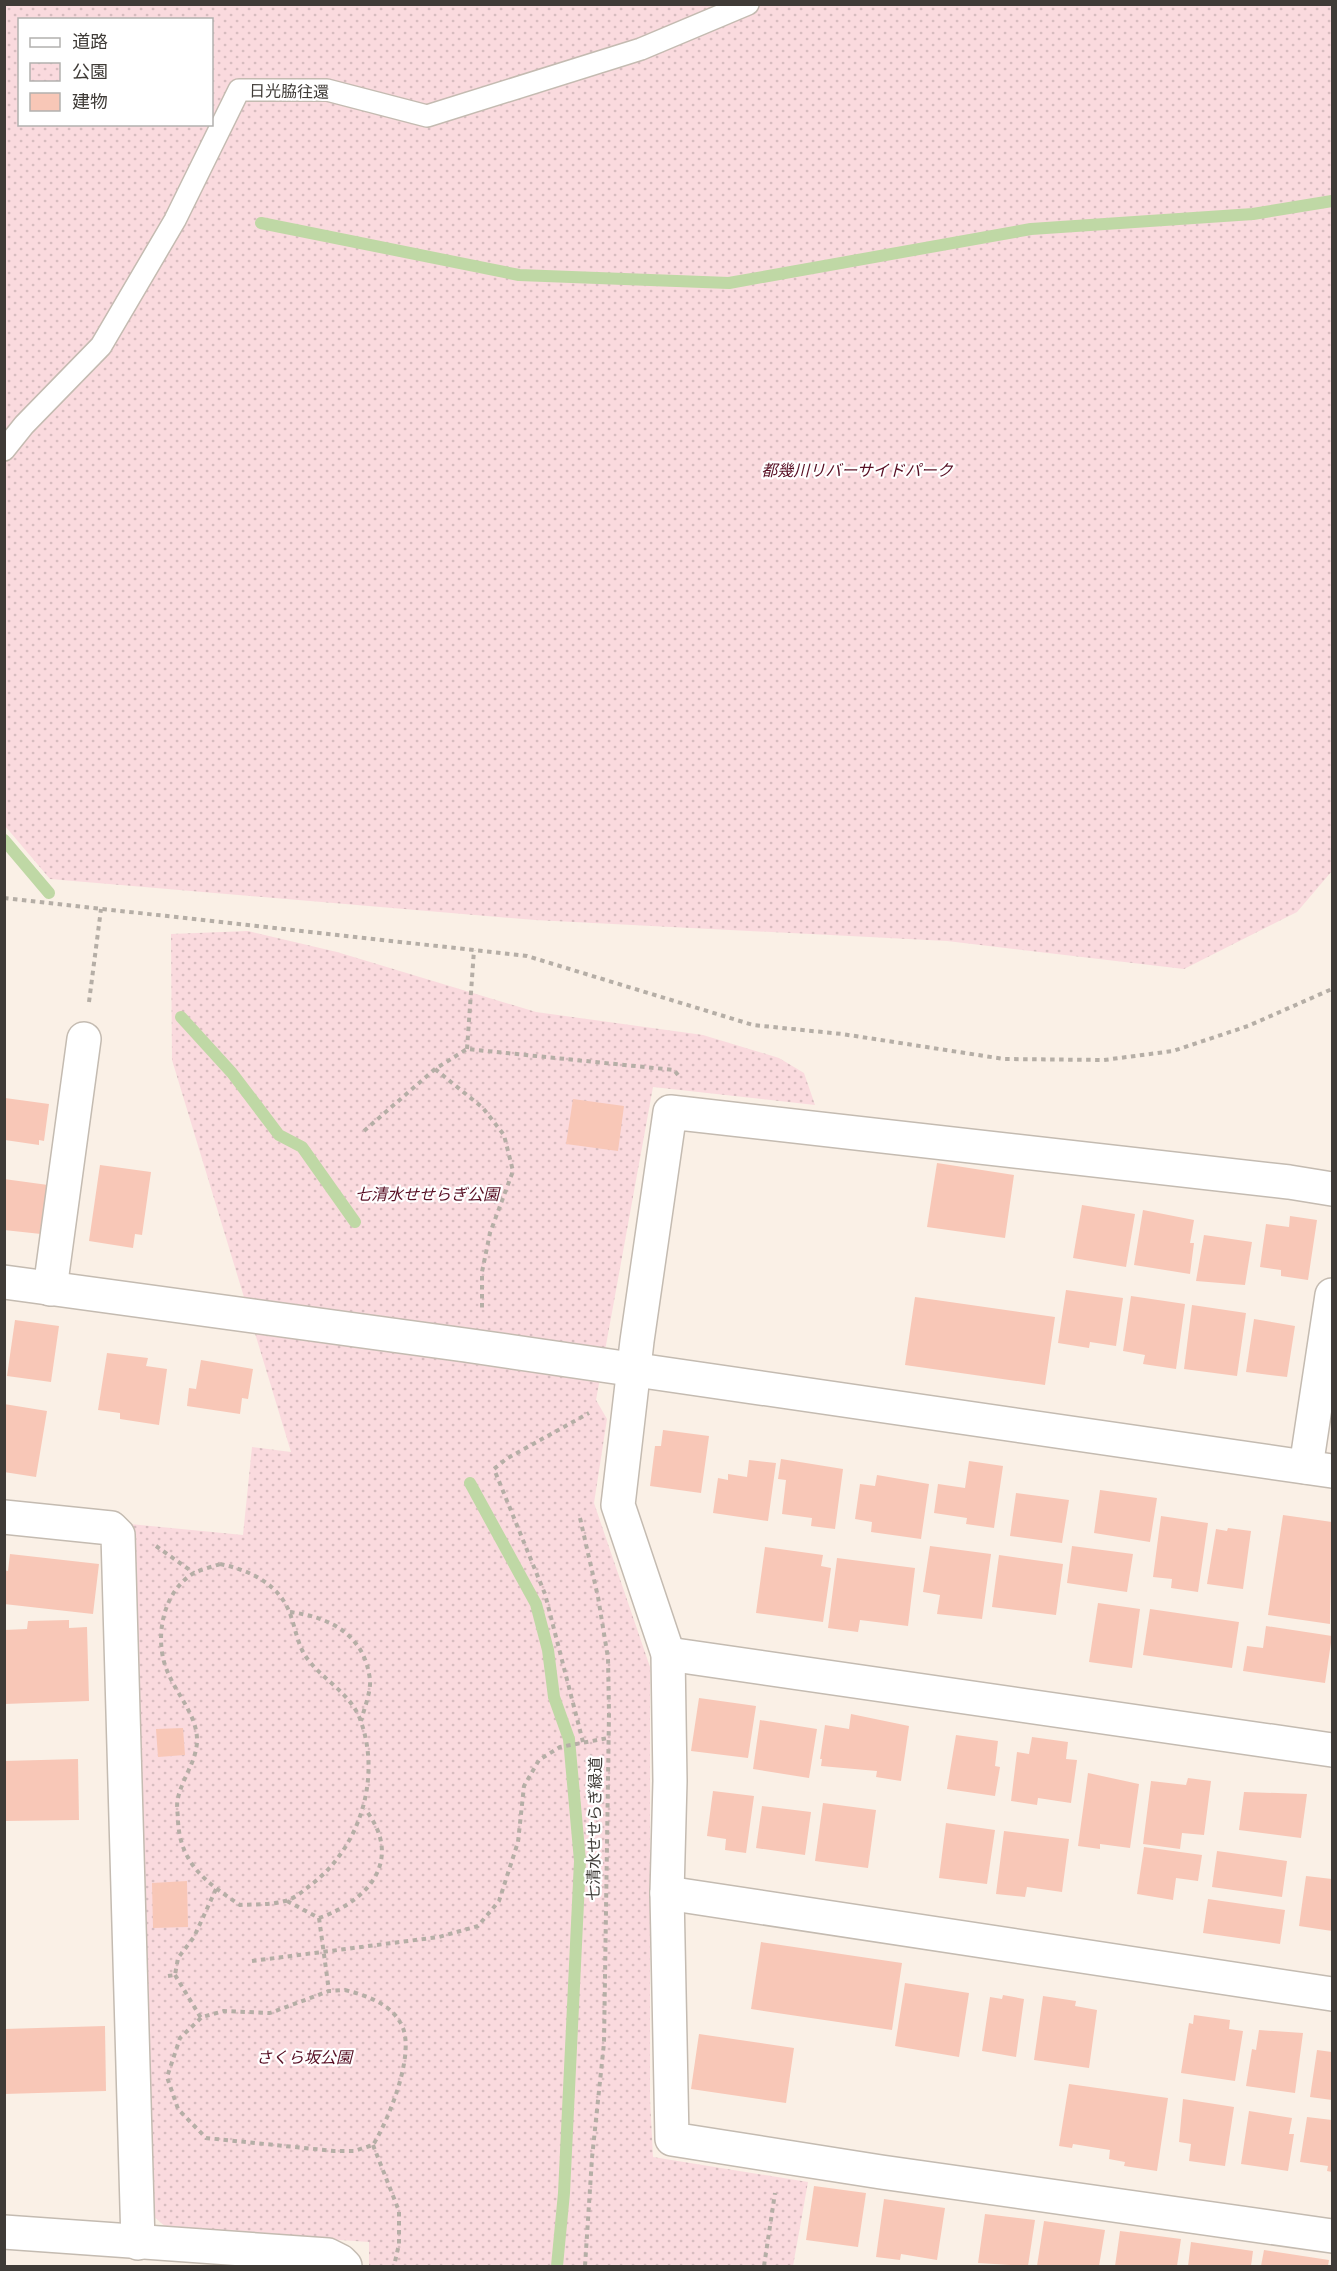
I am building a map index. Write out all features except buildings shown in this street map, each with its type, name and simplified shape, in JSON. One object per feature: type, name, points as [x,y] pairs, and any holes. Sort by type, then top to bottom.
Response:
[{"type":"street","points":[[50,1289],[84,1039]]},
{"type":"street","points":[[1332,1189],[896,1136],[670,1112],[618,1504],[668,1654],[670,1780],[667,1893],[672,2139],[1332,2236]]},
{"type":"street","points":[[4,1282],[1319,1469],[1332,1295]]},
{"type":"street","points":[[4,1517],[111,1528],[118,1535],[138,2243]]},
{"type":"street","points":[[668,1654],[1332,1750]]},
{"type":"street","points":[[667,1893],[1332,1994]]},
{"type":"street","points":[[4,2232],[138,2243],[304,2240],[345,2266]]},
{"type":"lane","name":"日光脇往還","points":[[4,450],[24,425],[101,346],[175,220],[239,90],[327,90],[427,116],[641,49],[748,4]]},
{"type":"path","points":[[4,898],[527,956],[753,1025],[842,1034],[1004,1059],[1104,1060],[1173,1051],[1248,1026],[1332,989]]},
{"type":"path","points":[[84,1039],[100,909]]},
{"type":"path","points":[[467,1049],[474,950]]},
{"type":"path","points":[[364,1131],[435,1069],[467,1049],[674,1070],[684,1084]]},
{"type":"path","points":[[435,1069],[483,1108],[504,1135],[513,1171],[498,1206],[482,1272],[482,1320]]},
{"type":"path","points":[[591,1420],[593,1403]]},
{"type":"path","points":[[583,1742],[545,1594],[494,1469],[506,1459],[592,1412]]},
{"type":"path","name":"七清水せせらぎ緑道","points":[[579,1514],[598,1597],[608,1658],[604,2043],[591,2158],[585,2266]]},
{"type":"path","points":[[220,1564],[240,1568],[261,1579],[279,1592],[290,1612],[303,1651],[354,1706],[361,1720],[368,1754],[364,1809],[355,1832],[328,1872],[286,1901],[240,1905],[216,1889],[184,1853],[180,1835],[178,1799],[198,1741],[189,1710],[168,1674],[160,1641],[165,1612],[177,1588],[194,1573],[220,1564]]},
{"type":"path","points":[[290,1612],[329,1620],[350,1635],[359,1647],[370,1682],[361,1720]]},
{"type":"path","points":[[252,1960],[324,1953],[439,1937],[478,1926],[500,1901],[518,1842],[524,1786],[539,1760],[560,1747],[608,1738]]},
{"type":"path","points":[[286,1901],[319,1918],[344,1909],[362,1894],[374,1879],[380,1862],[382,1845],[378,1826],[364,1809]]},
{"type":"path","points":[[201,2018],[176,1975],[178,1958],[194,1937],[216,1889]]},
{"type":"path","points":[[319,1918],[329,1991]]},
{"type":"path","points":[[129,1981],[176,1975]]},
{"type":"path","points":[[345,1990],[366,1995],[383,2005],[401,2022],[406,2045],[404,2067],[382,2131],[374,2145],[354,2151],[334,2151],[206,2138],[178,2109],[167,2078],[180,2038],[201,2018],[224,2011],[270,2013],[329,1991],[345,1990]]},
{"type":"path","points":[[374,2145],[399,2211],[399,2244],[393,2266]]},
{"type":"path","points":[[764,2266],[782,2156]]},
{"type":"green space","name":"都幾川リバーサイドパーク","points":[[4,5],[1332,5],[1332,871],[1297,912],[1184,969],[947,941],[535,920],[50,879],[5,826]]},
{"type":"green space","name":"七清水せせらぎ公園","points":[[248,931],[337,952],[536,1012],[703,1035],[779,1058],[804,1073],[815,1105],[653,1087],[596,1400],[607,1419],[594,1503],[650,1667],[650,2099],[653,2157],[808,2182],[793,2266],[369,2266],[369,2242],[167,2228],[152,2215],[130,1524],[243,1535],[252,1447],[291,1452],[172,1060],[171,934]]},
{"type":"waterway","points":[[261,223],[519,275],[729,283],[1031,229],[1253,214],[1332,201]]},
{"type":"waterway","points":[[4,840],[49,893]]},
{"type":"waterway","points":[[181,1017],[232,1073],[279,1135],[302,1147],[355,1222]]},
{"type":"waterway","points":[[470,1483],[536,1604],[548,1650],[554,1697],[569,1739],[580,1861],[564,2193],[557,2266]]},
{"type":"park label","name":"さくら坂公園","points":[[304,2057]]}]
